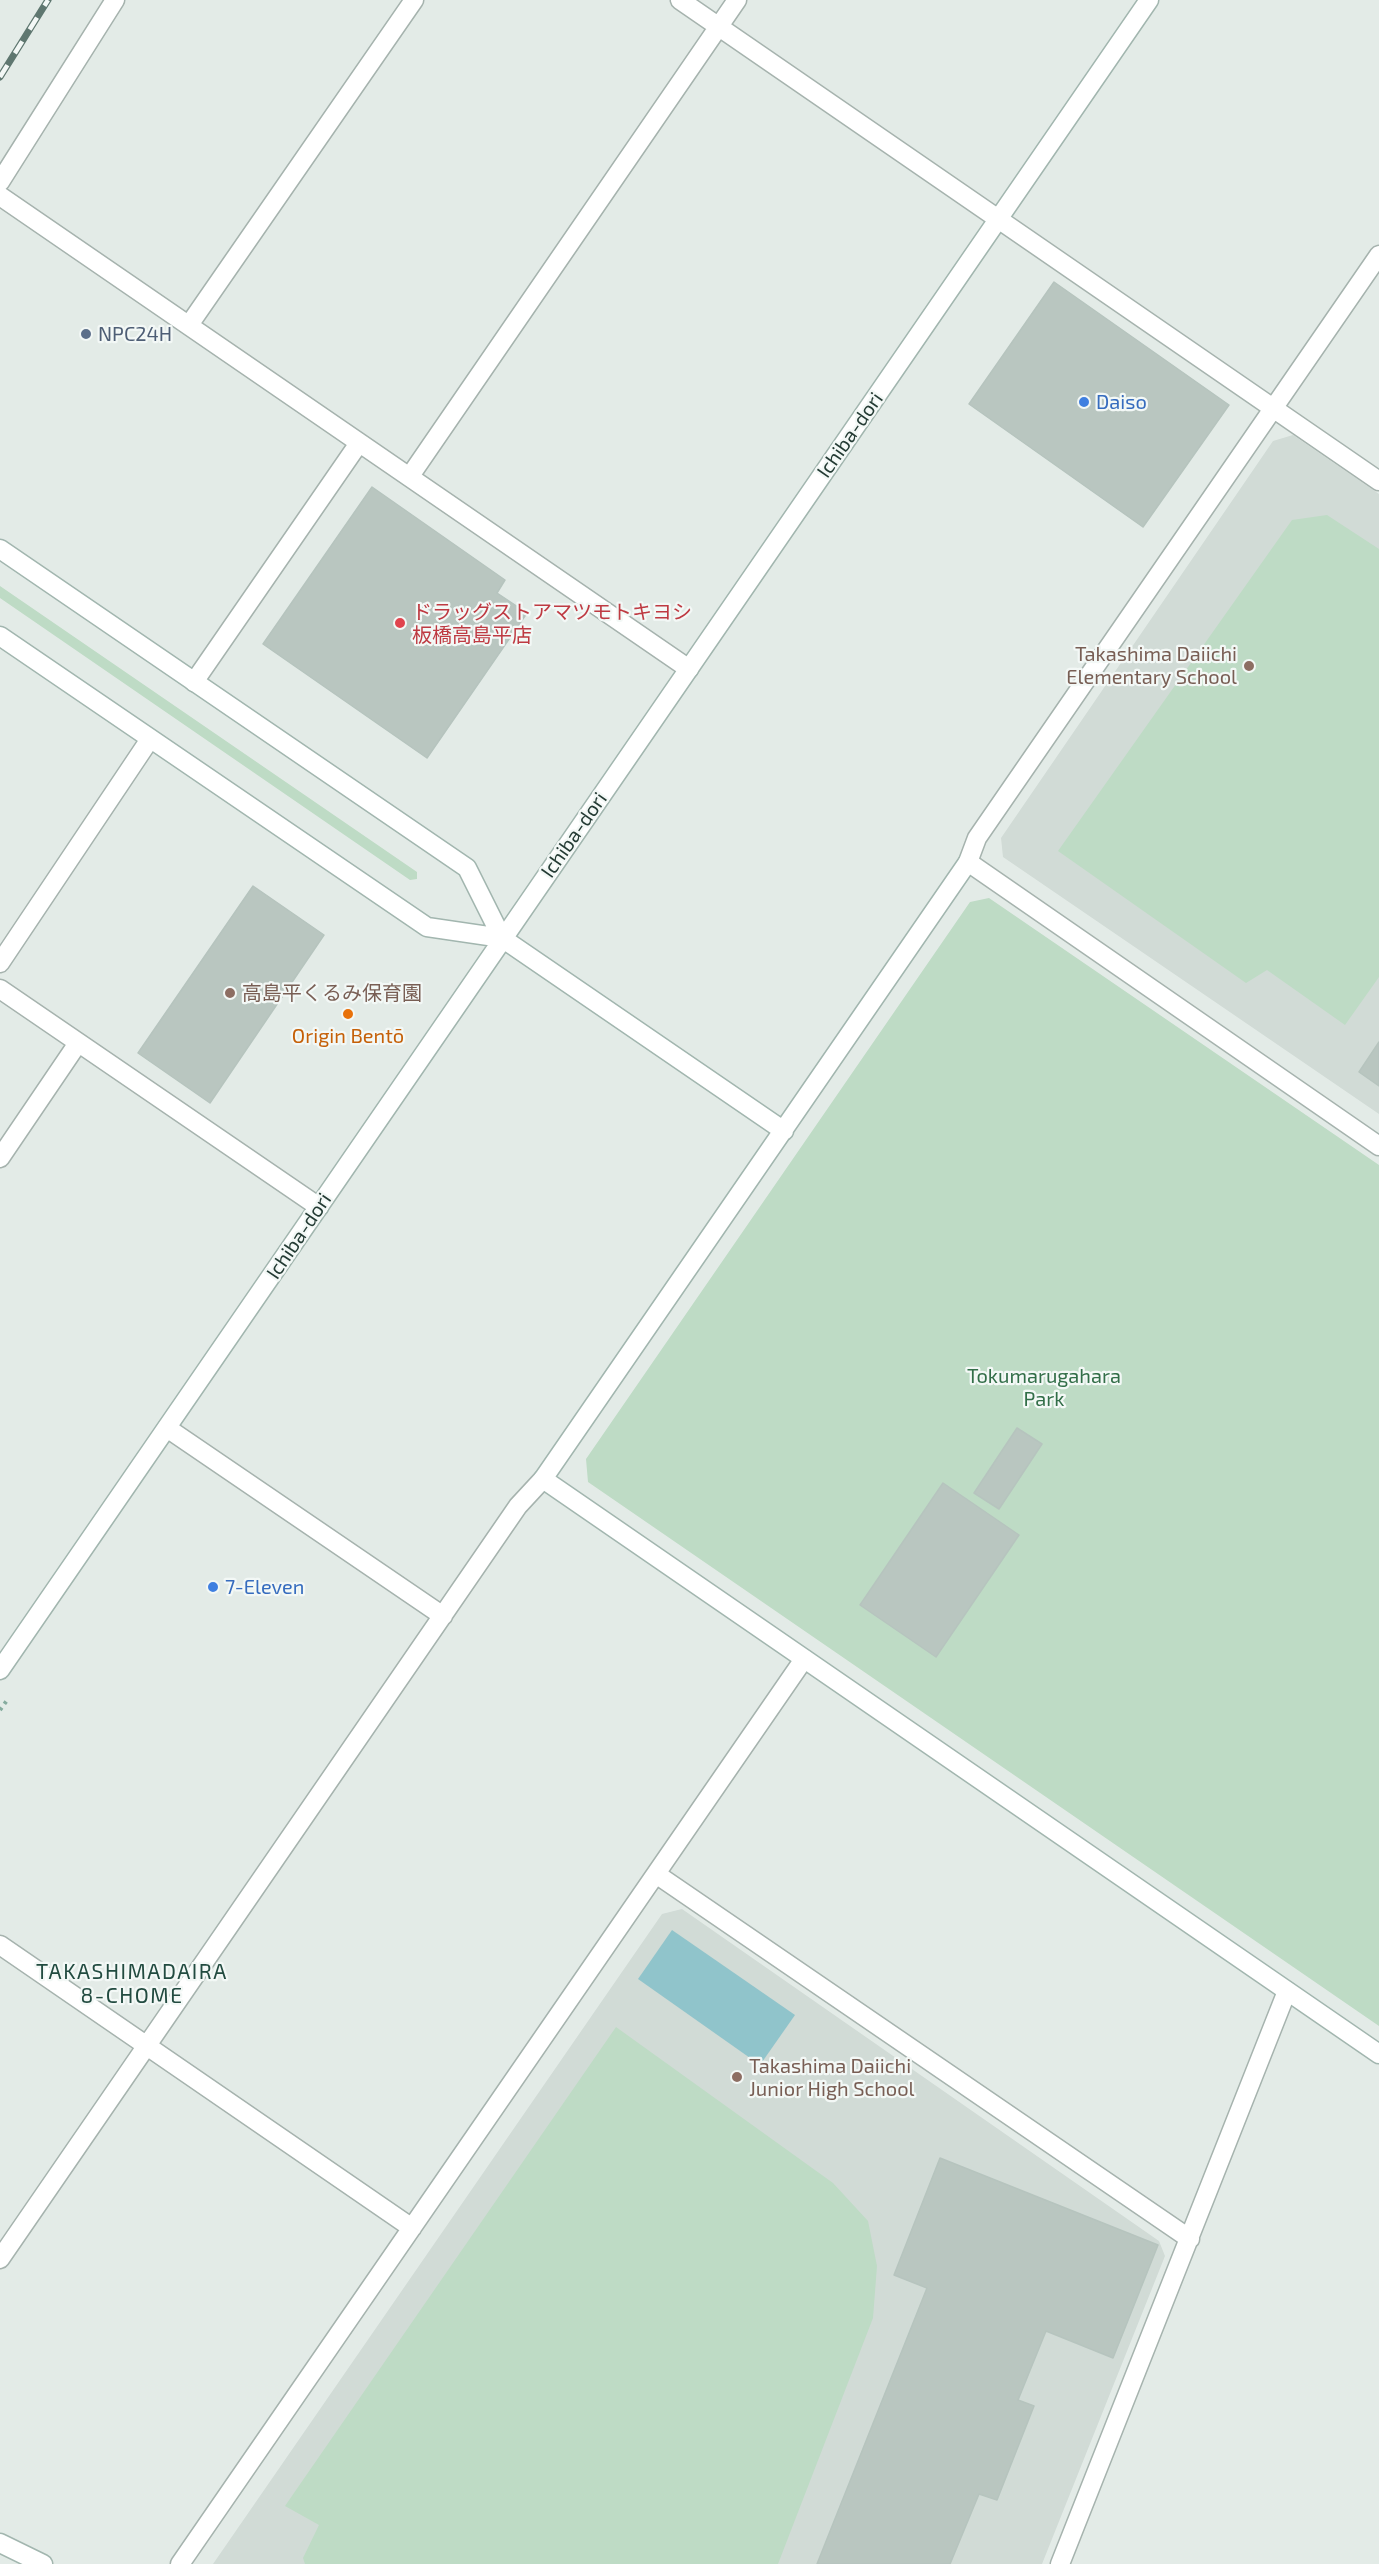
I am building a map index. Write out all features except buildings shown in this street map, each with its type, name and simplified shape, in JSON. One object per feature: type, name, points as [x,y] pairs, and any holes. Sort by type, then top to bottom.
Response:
[{"type":"street","points":[[0,182],[115,0]]},
{"type":"street","points":[[189,325],[414,0]]},
{"type":"street","points":[[681,0],[1379,481]]},
{"type":"street","points":[[410,476],[737,0]]},
{"type":"street","name":"Ichiba-dori","points":[[3,1658],[167,1428],[1149,0]]},
{"type":"street","points":[[0,196],[689,669]]},
{"type":"street","points":[[0,2259],[518,1506],[543,1479],[784,1131],[968,862],[977,838],[1379,255]]},
{"type":"street","points":[[194,682],[359,442]]},
{"type":"street","points":[[0,549],[467,868],[502,938]]},
{"type":"street","points":[[0,636],[427,927],[502,938],[784,1131]]},
{"type":"street","points":[[0,963],[150,739]]},
{"type":"street","points":[[968,862],[1379,1146]]},
{"type":"street","points":[[0,989],[319,1207]]},
{"type":"street","points":[[0,1158],[78,1043]]},
{"type":"street","points":[[167,1428],[443,1616]]},
{"type":"street","points":[[543,1479],[1379,2054]]},
{"type":"street","points":[[180,2564],[804,1659]]},
{"type":"street","points":[[656,1874],[1190,2239]]},
{"type":"street","points":[[0,1945],[412,2228]]},
{"type":"street","points":[[1060,2564],[1287,1991]]},
{"type":"street","points":[[0,2543],[43,2564]]},
{"type":"shaded area","name":"Takashima Daiichi Elementary School","points":[[1293,435],[1379,494],[1379,1114],[1003,857],[1001,838],[1273,441]]},
{"type":"shaded area","name":"Takashima Daiichi Junior High School","points":[[682,1909],[1159,2241],[1165,2256],[1042,2564],[213,2564],[662,1914]]},
{"type":"green space","name":"Takashima Daiichi Elementary School","points":[[1327,515],[1379,549],[1379,977],[1345,1025],[1267,970],[1246,983],[1058,851],[1292,520]]},
{"type":"green space","points":[[0,586],[417,872],[417,879],[410,880],[0,598]]},
{"type":"green space","name":"Tokumarugahara Park","points":[[989,898],[1379,1165],[1379,2026],[588,1482],[586,1459],[970,902]]},
{"type":"green space","points":[[616,2027],[833,2183],[868,2221],[877,2266],[873,2318],[778,2564],[305,2564],[303,2558],[319,2525],[285,2506]]},
{"type":"water","points":[[672,1930],[795,2015],[760,2065],[638,1979]]},
{"type":"railway","points":[[0,77],[48,0]]},
{"type":"place","name":"NPC24H","points":[[86,334]]},
{"type":"place","name":"Daiso","points":[[1084,402]]},
{"type":"place","name":"ドラッグストアマツモトキヨシ 板橋高島平店","points":[[400,623]]},
{"type":"place","name":"Takashima Daiichi Elementary School","points":[[1249,666]]},
{"type":"place","name":"高島平くるみ保育園","points":[[230,993]]},
{"type":"place","name":"Origin Bentō","points":[[348,1014]]},
{"type":"place","name":"7-Eleven","points":[[213,1587]]},
{"type":"place","name":"Takashima Daiichi Junior High School","points":[[737,2077]]},
{"type":"district","name":"TAKASHIMADAIRA 8-CHOME","points":[[132,1984]]}]
